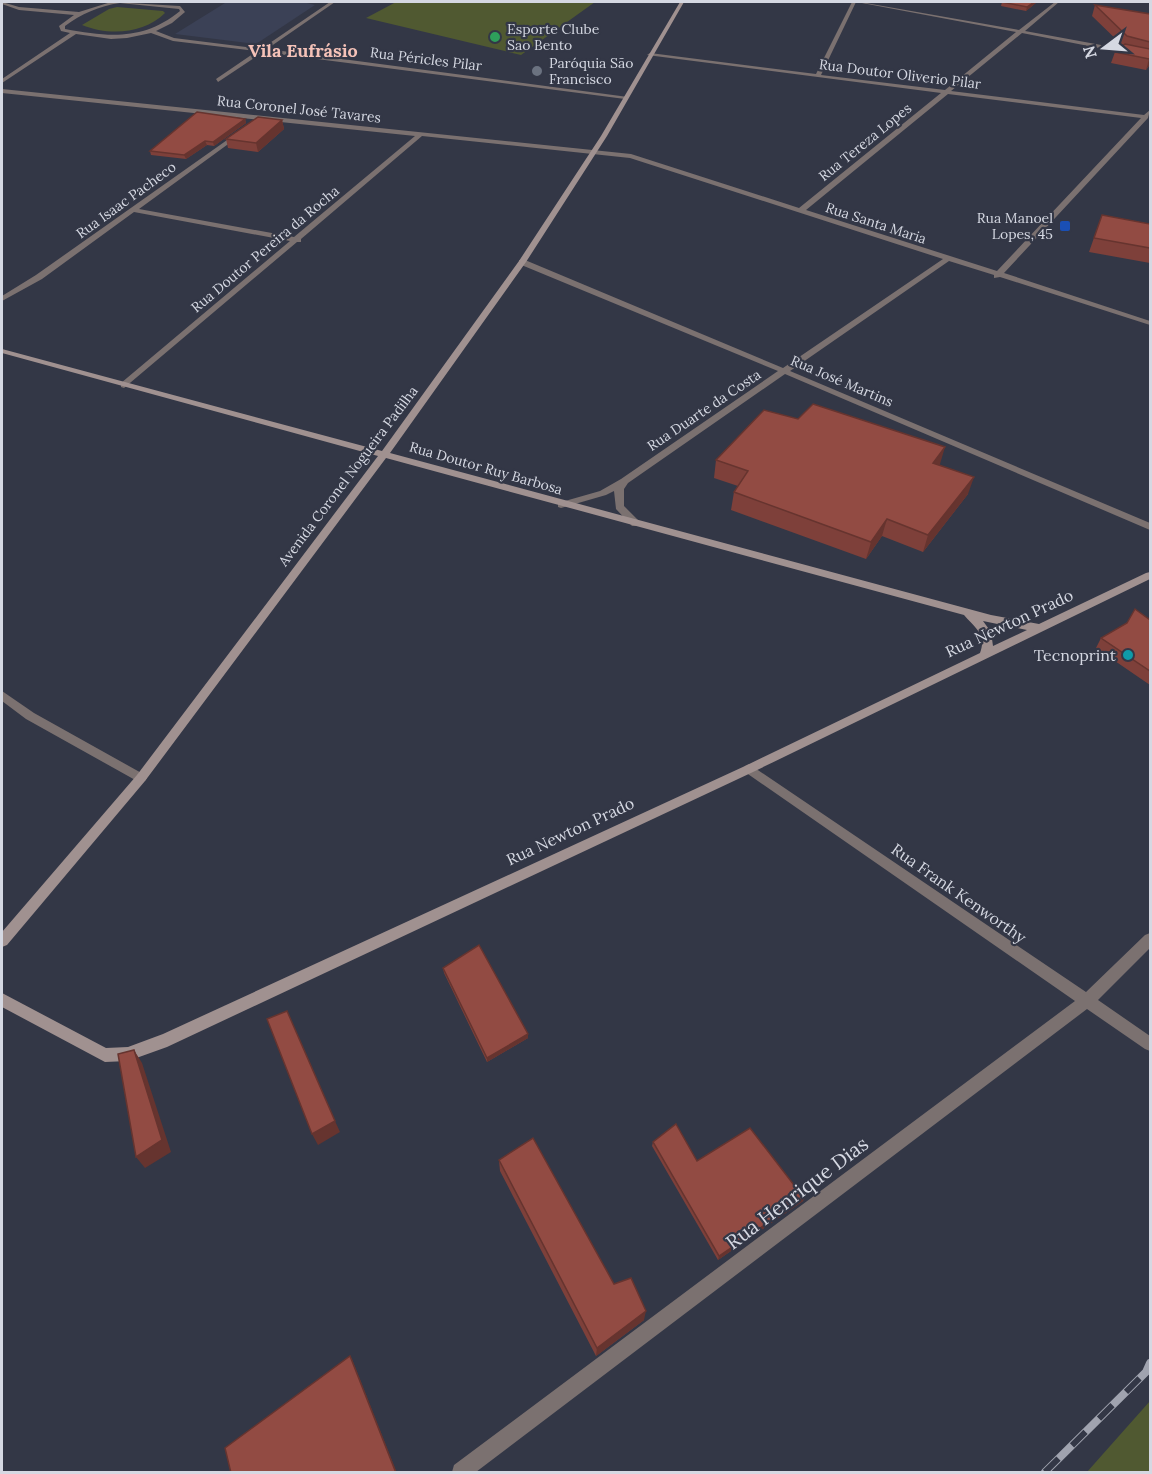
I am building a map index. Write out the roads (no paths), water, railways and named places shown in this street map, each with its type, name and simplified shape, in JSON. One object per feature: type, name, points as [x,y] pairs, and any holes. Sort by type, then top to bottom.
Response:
[{"type":"main road","name":"Avenida Coronel Nogueira Padilha","points":[[2,941],[141,778],[384,455],[522,262],[594,150],[682,2]]},
{"type":"main road","name":"Rua Doutor Ruy Barbosa","points":[[2,351],[561,505],[1014,625],[1041,628]]},
{"type":"main road","name":"Rua Newton Prado","points":[[2,1000],[105,1055],[128,1053],[167,1040],[749,769],[1150,574]]},
{"type":"main road","name":"Rua Doutor Ruy Barbosa","points":[[963,611],[985,629],[990,644],[985,654]]},
{"type":"street","points":[[12,11],[32,2]]},
{"type":"street","points":[[169,7],[178,2]]},
{"type":"street","points":[[218,80],[333,2]]},
{"type":"street","points":[[818,76],[854,2]]},
{"type":"street","points":[[862,2],[1150,56]]},
{"type":"street","name":"Rua Tereza Lopes","points":[[800,211],[1057,2]]},
{"type":"street","points":[[2,3],[19,8],[82,14]]},
{"type":"street","points":[[110,3],[169,7],[183,11],[153,32],[136,38],[75,32],[63,30],[62,26],[82,14],[110,3]]},
{"type":"street","points":[[2,81],[75,32]]},
{"type":"street","name":"Rua Péricles Pilar","points":[[153,32],[173,39],[625,97]]},
{"type":"street","name":"Rua Doutor Oliverio Pilar","points":[[650,55],[946,92],[1148,114]]},
{"type":"street","name":"Rua Coronel José Tavares","points":[[2,91],[594,150]]},
{"type":"street","points":[[997,276],[1148,114]]},
{"type":"street","name":"Rua Isaac Pacheco","points":[[2,299],[39,277],[262,118]]},
{"type":"street","name":"Rua Doutor Pereira da Rocha","points":[[124,385],[422,133]]},
{"type":"street","name":"Rua Santa Maria","points":[[594,150],[631,156],[997,276],[1150,323]]},
{"type":"street","points":[[133,210],[298,240]]},
{"type":"street","name":"Rua Duarte da Costa","points":[[561,505],[586,500],[624,481],[947,259]]},
{"type":"street","name":"Rua José Martins","points":[[522,262],[1150,527]]},
{"type":"street","points":[[624,481],[619,489],[619,507],[636,524]]},
{"type":"street","points":[[2,695],[30,716],[141,778]]},
{"type":"street","name":"Rua Frank Kenworthy","points":[[749,769],[1150,1044]]},
{"type":"street","name":"Rua Henrique Dias","points":[[461,1473],[1087,1001],[1150,939]]},
{"type":"railway","points":[[1045,1472],[1146,1372],[1150,1363]]},
{"type":"place","name":"Esporte Clube Sao Bento","points":[[495,37]]},
{"type":"place","name":"Paróquia São Francisco","points":[[537,71]]},
{"type":"place","name":"Rua Manoel Lopes, 45","points":[[1065,226]]},
{"type":"place","name":"Tecnoprint","points":[[1128,655]]},
{"type":"district","name":"Vila Eufrásio","points":[[303,51]]}]
